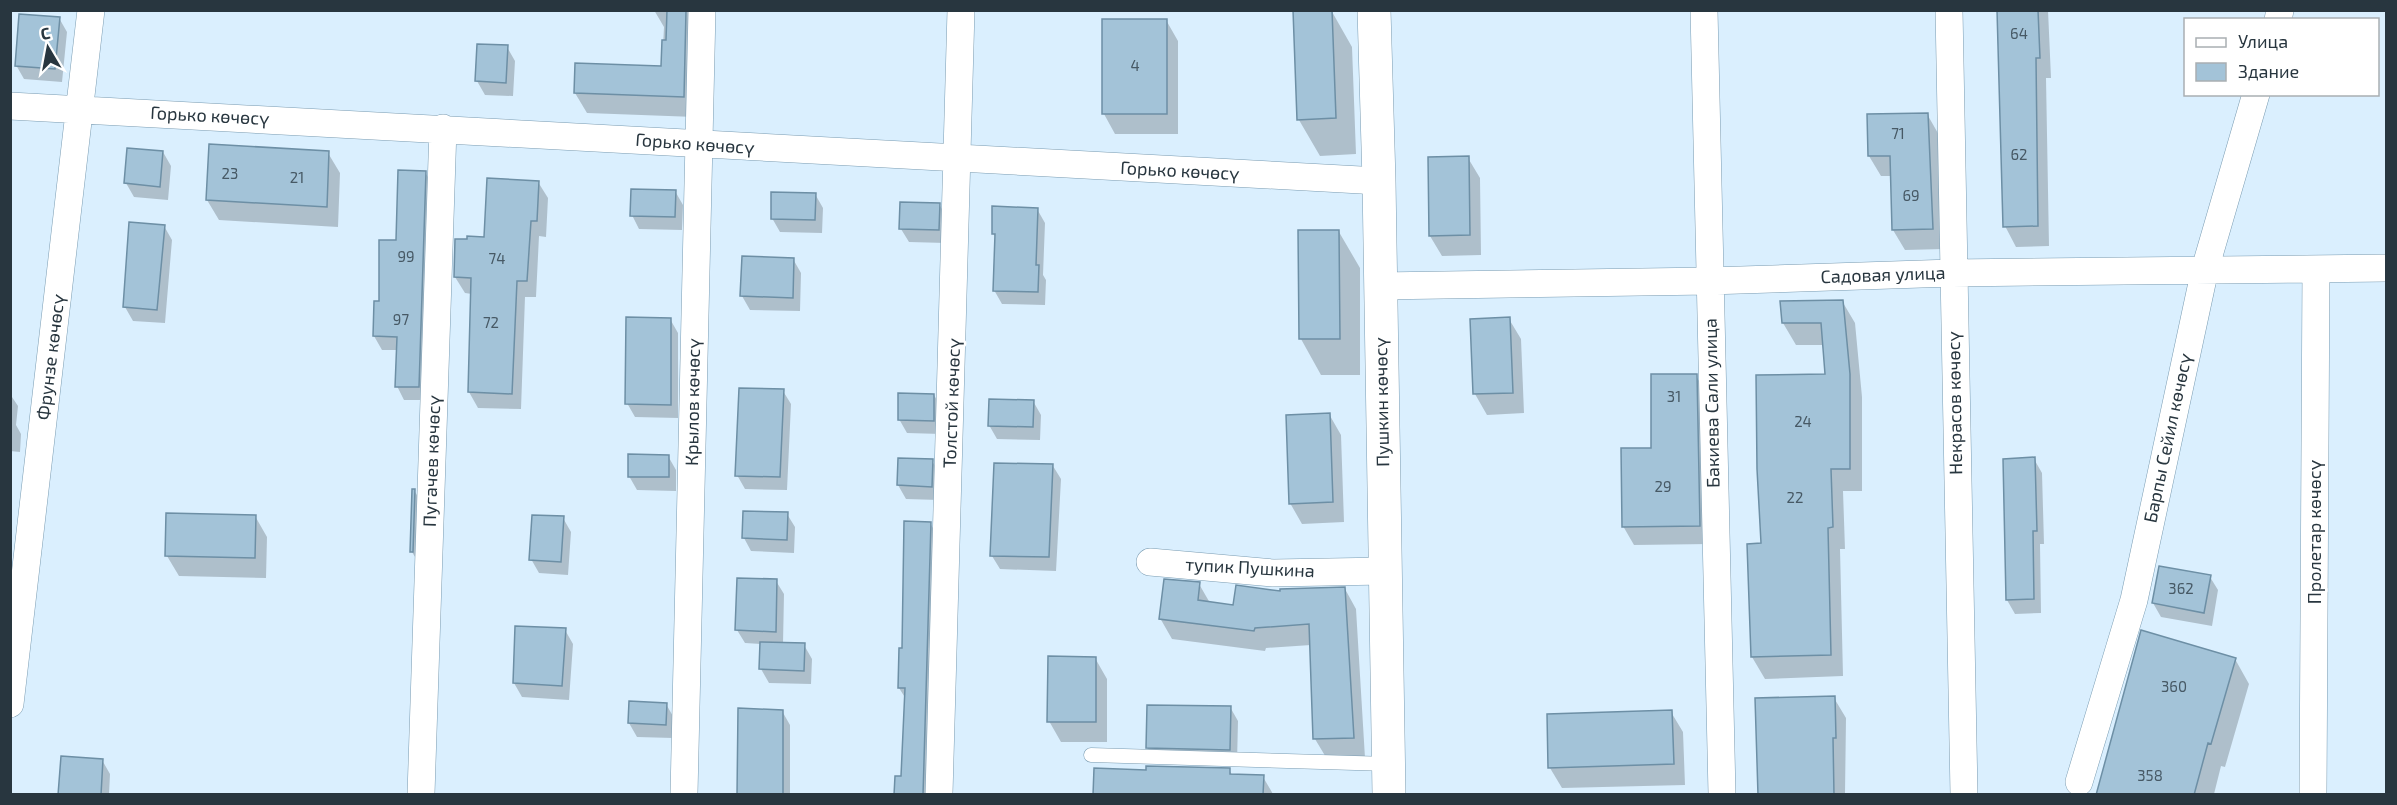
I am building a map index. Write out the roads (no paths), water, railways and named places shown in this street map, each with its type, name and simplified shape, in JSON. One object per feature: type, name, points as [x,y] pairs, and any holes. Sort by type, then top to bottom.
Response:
[{"type":"highway","name":"Пушкин көчөсү","points":[[1374,10],[1389,779]]},
{"type":"street","name":"Фрунзе көчөсү","points":[[11,698],[20,535],[80,110],[91,10]]},
{"type":"street","name":"Крылов көчөсү","points":[[684,795],[702,10]]},
{"type":"street","name":"Толстой көчөсү","points":[[939,795],[959,160],[961,10]]},
{"type":"street","name":"Бакиева Сали улица","points":[[1704,10],[1722,795]]},
{"type":"street","name":"Некрасов көчөсү","points":[[1949,10],[1952,273],[1964,795]]},
{"type":"street","name":"Барпы Сейил көчөсү","points":[[2079,782],[2134,600],[2205,269],[2255,96]]},
{"type":"street","name":"Горько көчөсү","points":[[10,106],[443,128],[959,160],[1379,181]]},
{"type":"street","name":"Пугачев көчөсү","points":[[421,795],[443,128]]},
{"type":"street","name":"Садовая улица","points":[[1380,286],[1709,281],[1952,273],[2386,267]]},
{"type":"street","name":"Пролетар көчөсү","points":[[2313,795],[2316,269]]},
{"type":"street","name":"тупик Пушкина","points":[[1150,562],[1272,573],[1385,571]]},
{"type":"lane","points":[[1091,755],[1389,779]]}]
